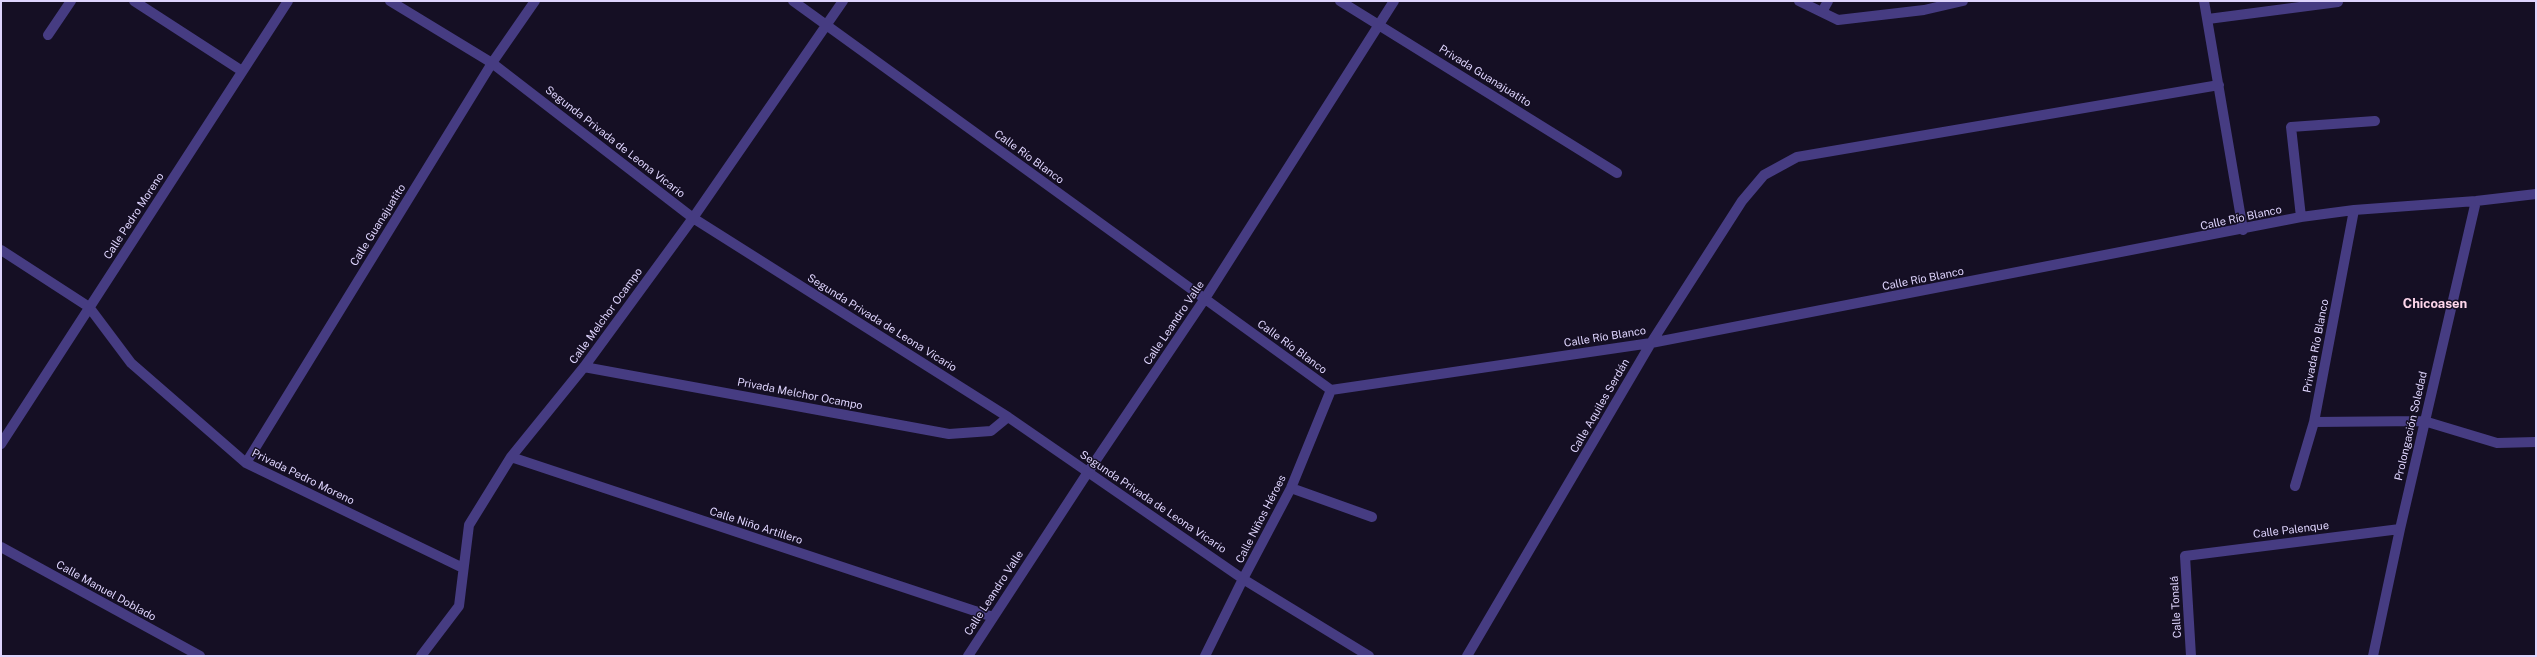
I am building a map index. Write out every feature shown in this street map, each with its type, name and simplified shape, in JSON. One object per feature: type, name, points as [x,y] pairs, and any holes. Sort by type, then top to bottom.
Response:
[{"type":"street","points":[[48,35],[71,1]]},
{"type":"street","points":[[134,1],[242,71]]},
{"type":"street","name":"Calle Pedro Moreno","points":[[1,444],[288,1]]},
{"type":"street","name":"Segunda Privada de Leona Vicario","points":[[390,1],[492,63],[693,218],[1008,417],[1243,579],[1369,656]]},
{"type":"street","name":"Calle Guanajuatito","points":[[246,463],[492,63],[534,1]]},
{"type":"street","name":"Calle Río Blanco","points":[[793,1],[1204,300],[1331,390],[1651,343],[2243,230],[2301,217],[2354,210],[2476,201],[2536,194]]},
{"type":"street","name":"Calle Melchor Ocampo","points":[[421,656],[460,606],[469,524],[511,457],[584,367],[693,218],[843,1]]},
{"type":"street","name":"Privada Guanajuatito","points":[[1340,1],[1617,172]]},
{"type":"street","name":"Calle Leandro Valle","points":[[968,656],[1088,472],[1204,300],[1394,1]]},
{"type":"street","points":[[1799,1],[1838,20],[1963,1]]},
{"type":"street","points":[[1822,12],[1828,1]]},
{"type":"street","points":[[2204,1],[2243,230]]},
{"type":"street","points":[[2208,19],[2338,2]]},
{"type":"street","name":"Calle Aquiles Serdán","points":[[1468,656],[1651,343],[1742,201],[1764,175],[1797,157],[2218,85]]},
{"type":"street","points":[[2301,217],[2291,127],[2375,121]]},
{"type":"street","name":"Prolongación Soledad","points":[[2373,656],[2424,421],[2476,201]]},
{"type":"street","name":"Privada Río Blanco","points":[[2295,486],[2314,422],[2354,210]]},
{"type":"street","points":[[1,250],[90,306]]},
{"type":"street","name":"Privada Pedro Moreno","points":[[90,306],[131,363],[246,463],[463,568]]},
{"type":"street","name":"Privada Melchor Ocampo","points":[[584,367],[949,434],[991,431],[1008,417]]},
{"type":"street","name":"Calle Niños Héroes","points":[[1205,656],[1243,579],[1292,488],[1331,390]]},
{"type":"street","points":[[2314,422],[2424,421],[2496,443],[2536,442]]},
{"type":"street","name":"Calle Niño Artillero","points":[[511,457],[993,618]]},
{"type":"street","points":[[1292,488],[1372,517]]},
{"type":"street","name":"Calle Palenque","points":[[2185,556],[2400,529]]},
{"type":"street","name":"Calle Manuel Doblado","points":[[1,547],[200,656]]},
{"type":"street","name":"Calle Tonalá","points":[[2185,556],[2191,656]]},
{"type":"district","name":"Chicoasen","points":[[2435,304]]}]
